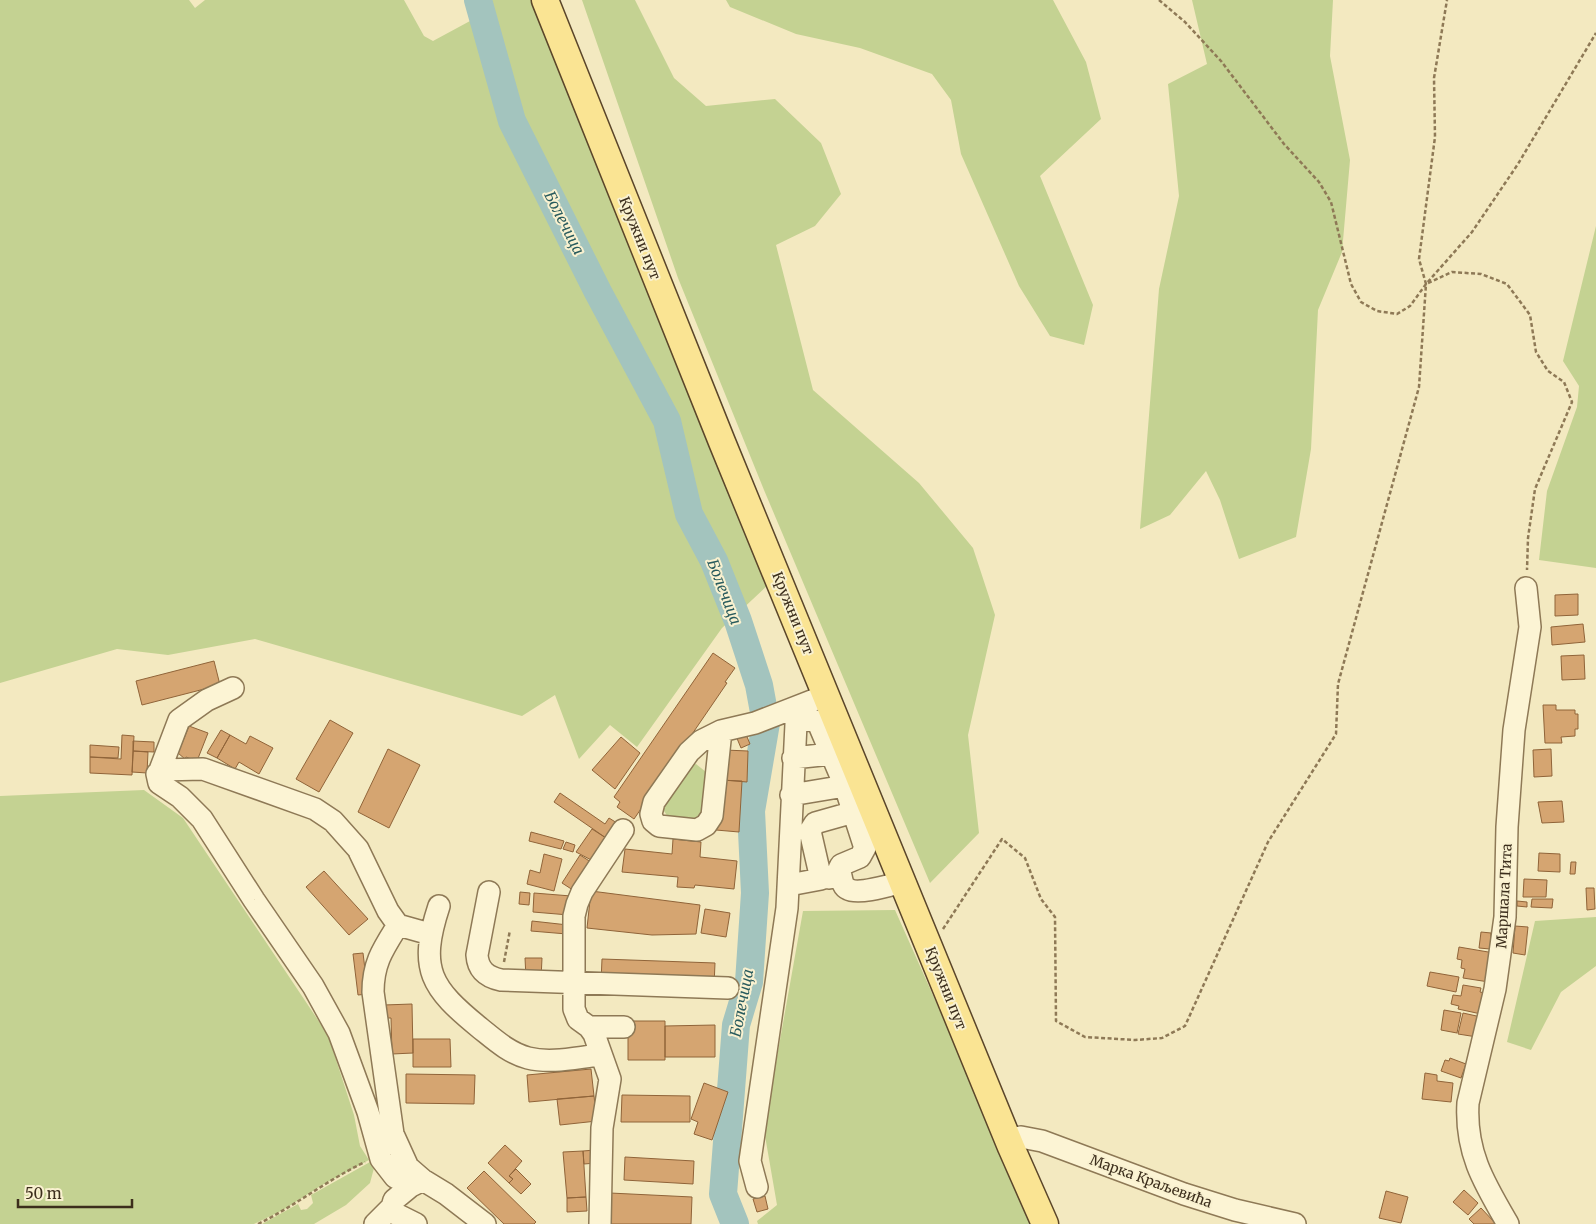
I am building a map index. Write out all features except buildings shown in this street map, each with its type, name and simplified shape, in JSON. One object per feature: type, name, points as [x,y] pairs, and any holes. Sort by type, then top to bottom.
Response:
[{"type":"main road","name":"Кружни пут","points":[[545,0],[722,442],[1045,1224]]},
{"type":"street","name":"Маршала Тита","points":[[1508,1224],[1490,1193],[1470,1149],[1467,1120],[1472,1085],[1495,989],[1505,917],[1507,828],[1514,730],[1530,627],[1526,588]]},
{"type":"street","points":[[233,688],[207,700],[179,720],[157,774],[159,783],[180,797],[202,819],[254,900],[313,986],[339,1033],[368,1112],[381,1159],[394,1176],[446,1194],[485,1224]]},
{"type":"street","points":[[721,731],[712,816],[706,825],[696,830],[659,826],[653,820],[651,814],[654,802],[689,752],[701,741],[721,731],[755,723],[785,709],[826,695]]},
{"type":"street","points":[[757,1188],[750,1161],[789,885],[793,758],[796,724],[802,719],[816,721],[845,786],[865,848],[860,857],[841,865],[831,877],[789,885]]},
{"type":"street","points":[[793,758],[831,754]]},
{"type":"street","points":[[160,770],[204,770],[315,809],[333,821],[358,849],[388,912],[398,925],[430,934]]},
{"type":"street","points":[[791,795],[845,786]]},
{"type":"street","points":[[854,812],[815,823],[811,827],[810,831],[831,877],[848,890],[856,891],[903,882]]},
{"type":"street","points":[[600,1224],[602,1128],[610,1079],[594,1034],[589,1027],[578,1019],[574,1009],[574,916],[582,892],[623,830]]},
{"type":"street","points":[[488,892],[477,955],[478,963],[492,978],[574,984],[728,988]]},
{"type":"street","points":[[439,906],[430,934],[429,952],[433,976],[440,991],[450,1002],[509,1051],[544,1061],[601,1055]]},
{"type":"street","points":[[398,925],[377,959],[373,975],[373,992],[393,1134],[417,1183]]},
{"type":"street","points":[[589,1027],[624,1027]]},
{"type":"street","name":"Марка Краљевића","points":[[1008,1138],[1021,1137],[1042,1141],[1128,1175],[1206,1201],[1295,1224]]},
{"type":"street","points":[[375,1224],[392,1207],[394,1200],[417,1183]]},
{"type":"street","points":[[392,1207],[396,1214],[416,1224]]},
{"type":"path","points":[[1159,0],[1184,22],[1221,61],[1284,144],[1319,182],[1331,202],[1351,284],[1361,302],[1378,311],[1397,314],[1410,306],[1426,284],[1472,232],[1495,199],[1596,33]]},
{"type":"path","points":[[928,942],[946,926],[1002,839],[1025,858],[1041,899],[1055,917],[1056,1020],[1085,1037],[1118,1039],[1162,1038],[1185,1026],[1268,842],[1336,734],[1338,684],[1419,387],[1426,284],[1419,258],[1435,137],[1434,78],[1447,0]]},
{"type":"path","points":[[1426,284],[1452,272],[1481,274],[1507,284],[1530,315],[1536,352],[1548,371],[1564,382],[1572,402],[1535,489],[1528,538],[1526,588]]},
{"type":"path","points":[[501,980],[510,930]]},
{"type":"path","points":[[258,1224],[284,1212],[363,1163],[381,1159]]},
{"type":"green space","points":[[0,0],[189,0],[195,8],[205,0],[404,0],[424,36],[433,41],[470,21],[467,0],[534,0],[768,585],[722,628],[637,747],[610,725],[579,759],[555,695],[522,716],[255,639],[168,655],[117,649],[0,683]]},
{"type":"green space","points":[[582,0],[635,0],[674,78],[706,106],[775,99],[821,143],[841,194],[815,226],[776,245],[813,390],[919,483],[973,548],[995,615],[968,735],[979,833],[930,883],[764,490],[678,278]]},
{"type":"green space","points":[[726,0],[1053,0],[1086,62],[1101,119],[1040,176],[1093,305],[1084,345],[1050,336],[1019,286],[961,154],[951,100],[932,74],[860,48],[796,34],[730,7]]},
{"type":"green space","points":[[1192,0],[1333,0],[1330,56],[1350,160],[1342,252],[1318,310],[1311,449],[1296,537],[1239,559],[1220,500],[1206,471],[1170,515],[1140,529],[1159,289],[1179,196],[1168,84],[1207,64]]},
{"type":"green space","points":[[1596,226],[1596,568],[1539,560],[1547,491],[1577,407],[1579,386],[1563,361]]},
{"type":"green space","points":[[696,764],[706,772],[709,809],[696,823],[670,820],[662,808],[689,766]]},
{"type":"green space","points":[[144,790],[183,818],[328,1035],[354,1115],[360,1146],[369,1160],[322,1185],[283,1210],[254,1224],[0,1224],[0,796]]},
{"type":"green space","points":[[895,910],[1035,1224],[758,1224],[757,1221],[777,1205],[764,1130],[803,911]]},
{"type":"green space","points":[[1596,917],[1596,966],[1561,992],[1531,1050],[1507,1042],[1535,921]]},
{"type":"green space","points":[[370,1162],[374,1168],[370,1183],[346,1205],[314,1224],[262,1224],[298,1204],[301,1210],[307,1209],[313,1203],[311,1195]]},
{"type":"waterway","name":"Болечица","points":[[478,0],[512,121],[598,292],[667,421],[689,514],[714,561],[738,621],[759,685],[766,723],[751,811],[755,893],[749,982],[736,1025],[723,1194],[735,1224]]}]
